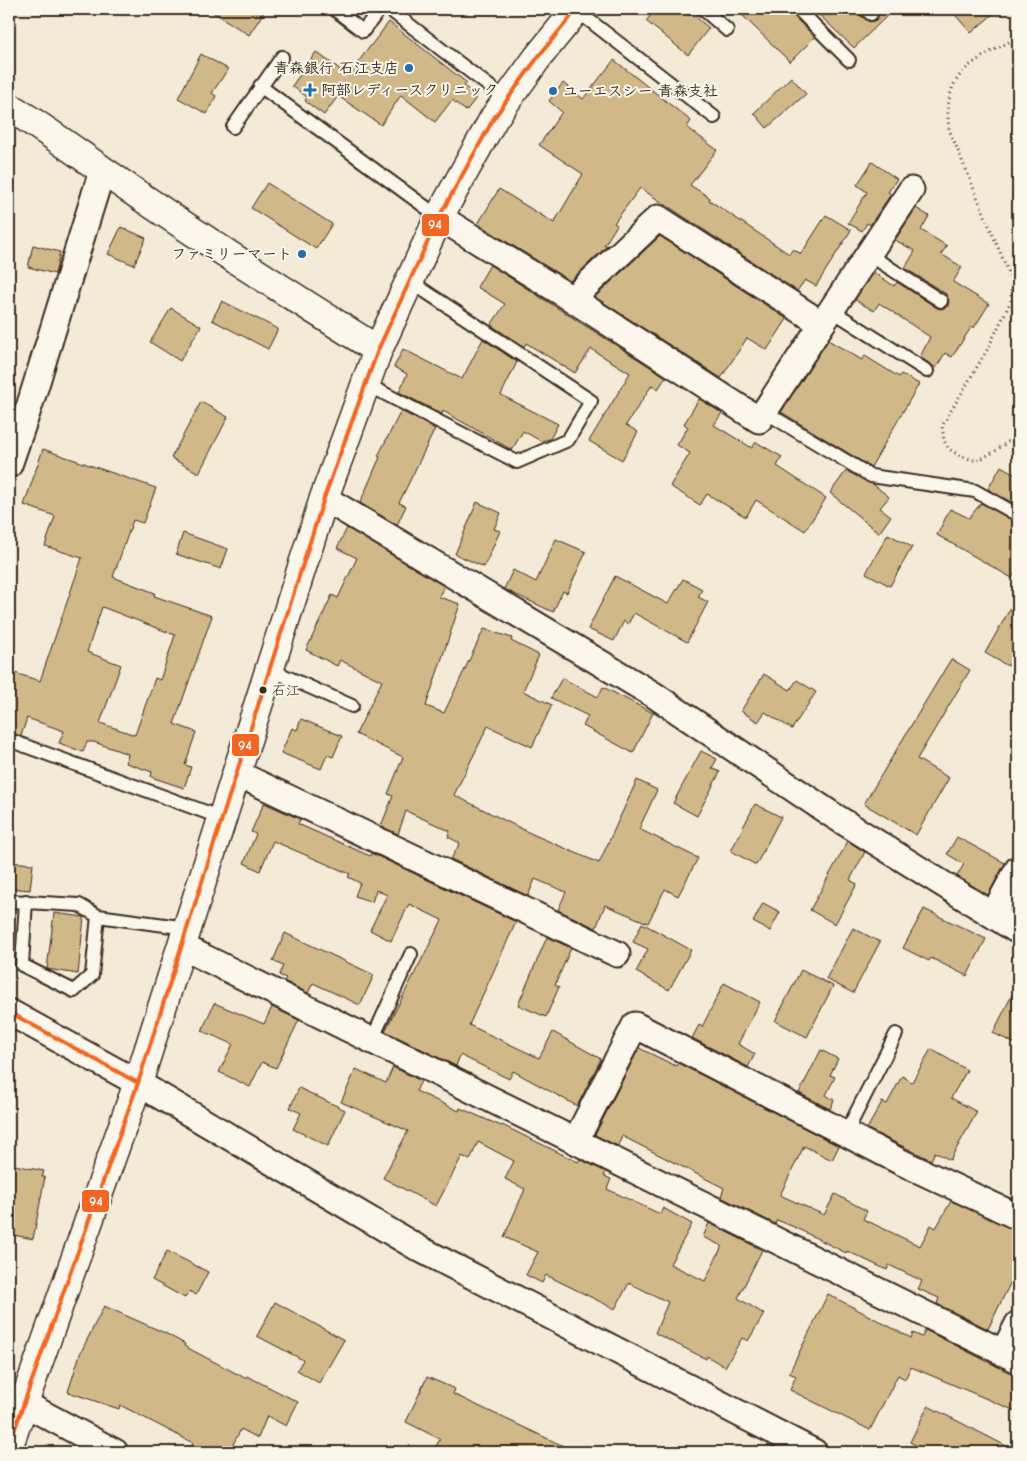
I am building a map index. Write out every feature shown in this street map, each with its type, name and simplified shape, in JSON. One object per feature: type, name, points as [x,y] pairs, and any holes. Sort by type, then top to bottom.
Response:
[{"type":"main road","points":[[9,1445],[138,1084],[324,498],[378,350],[408,280],[439,217],[494,118],[576,9]]},
{"type":"main road","points":[[9,107],[50,132],[102,171],[227,255],[378,350]]},
{"type":"street","points":[[9,465],[30,404],[102,171]]},
{"type":"street","points":[[439,217],[572,299],[759,420],[911,190]]},
{"type":"street","points":[[572,299],[658,218],[827,317]]},
{"type":"street","points":[[324,498],[654,695],[831,814],[1018,931]]},
{"type":"street","points":[[236,773],[617,954]]},
{"type":"street","points":[[993,915],[1018,869]]},
{"type":"street","points":[[184,937],[372,1040],[1011,1356],[1018,1324]]},
{"type":"street","points":[[9,1012],[138,1084],[418,1248],[814,1452]]},
{"type":"street","points":[[576,1140],[635,1025],[846,1133],[1018,1216]]},
{"type":"street","points":[[24,1404],[115,1452]]},
{"type":"lane","points":[[334,9],[363,31],[380,9]]},
{"type":"lane","points":[[388,9],[507,100]]},
{"type":"lane","points":[[576,9],[714,116]]},
{"type":"lane","points":[[703,9],[727,30]]},
{"type":"lane","points":[[798,9],[849,60]]},
{"type":"lane","points":[[233,127],[282,57]]},
{"type":"lane","points":[[260,86],[439,217]]},
{"type":"lane","points":[[868,254],[941,301]]},
{"type":"lane","points":[[366,384],[517,462],[568,440],[591,401],[408,280]]},
{"type":"lane","points":[[827,317],[927,371]]},
{"type":"lane","points":[[765,412],[871,476],[975,491],[1018,515]]},
{"type":"lane","points":[[269,669],[352,706]]},
{"type":"lane","points":[[9,740],[222,818]]},
{"type":"lane","points":[[9,900],[79,904],[98,916],[184,937]]},
{"type":"lane","points":[[26,902],[22,965],[74,991],[92,976],[98,916]]},
{"type":"lane","points":[[372,1040],[410,954]]},
{"type":"lane","points":[[846,1133],[896,1034]]},
{"type":"path","points":[[1018,37],[969,64],[949,94],[946,107],[949,129],[1012,281],[1011,301],[987,350],[942,426],[944,441],[949,449],[960,456],[977,461],[997,450],[1018,434]]},
{"type":"building","points":[[208,9],[266,9],[249,35]]},
{"type":"building","points":[[656,9],[686,9],[709,28],[688,55],[646,21]]},
{"type":"building","points":[[736,9],[786,9],[815,37],[790,62]]},
{"type":"building","points":[[813,9],[857,9],[860,15],[870,22],[878,19],[877,9],[894,9],[854,48]]},
{"type":"building","points":[[950,9],[999,9],[971,33]]},
{"type":"building","points":[[389,22],[467,83],[464,86],[477,97],[466,111],[452,100],[435,122],[401,95],[381,125],[338,96],[324,115],[305,101],[307,97],[292,86],[316,52],[348,75]]},
{"type":"building","points":[[201,54],[228,69],[212,93],[216,96],[207,114],[178,98]]},
{"type":"building","points":[[614,60],[691,121],[687,127],[717,150],[690,185],[710,198],[709,200],[789,254],[793,249],[801,254],[826,215],[851,230],[816,286],[805,280],[797,291],[640,188],[614,223],[617,225],[604,246],[608,245],[570,281],[478,224],[499,189],[554,223],[583,174],[539,145],[562,112],[549,101],[563,83],[583,99]]},
{"type":"building","points":[[791,77],[806,94],[767,128],[754,113]]},
{"type":"building","points":[[872,162],[897,179],[888,192],[891,194],[870,225],[867,223],[862,231],[848,223],[867,192],[857,185]]},
{"type":"building","points":[[267,183],[332,224],[316,249],[251,208]]},
{"type":"building","points":[[916,208],[929,216],[921,230],[947,246],[941,254],[962,267],[953,282],[989,304],[952,357],[945,353],[936,368],[920,357],[930,337],[879,303],[874,311],[855,300],[873,272],[894,286],[897,282],[937,308],[941,309],[948,306],[949,301],[946,294],[905,268],[915,251],[895,240]]},
{"type":"building","points":[[121,227],[146,238],[134,265],[108,254]]},
{"type":"building","points":[[660,236],[787,319],[767,350],[747,338],[721,378],[595,297]]},
{"type":"building","points":[[33,245],[60,252],[55,274],[28,267]]},
{"type":"building","points":[[490,265],[666,377],[658,389],[652,385],[626,425],[638,432],[622,460],[589,441],[630,373],[591,349],[575,373],[526,343],[524,347],[491,325],[505,304],[477,287]]},
{"type":"building","points":[[222,301],[278,329],[268,349],[212,320]]},
{"type":"building","points":[[171,308],[201,326],[180,361],[150,342]]},
{"type":"building","points":[[483,339],[517,362],[501,395],[558,424],[550,439],[541,441],[523,431],[512,450],[443,411],[442,414],[399,392],[407,374],[394,367],[403,349],[462,379]]},
{"type":"building","points":[[828,340],[862,360],[865,356],[899,377],[901,374],[919,384],[871,467],[781,412]]},
{"type":"building","points":[[699,399],[722,413],[714,425],[752,448],[756,442],[782,457],[777,466],[826,498],[805,531],[756,500],[746,517],[707,494],[700,505],[670,486],[690,453],[677,445],[688,427],[684,424]]},
{"type":"building","points":[[201,402],[228,417],[199,473],[171,458]]},
{"type":"building","points":[[401,411],[435,429],[399,503],[406,506],[397,525],[360,503],[380,457],[378,456]]},
{"type":"building","points":[[43,449],[156,488],[143,523],[133,520],[113,577],[155,593],[154,596],[212,616],[174,724],[196,732],[185,765],[191,767],[184,788],[151,777],[152,772],[126,763],[128,754],[94,742],[87,742],[83,752],[59,743],[64,731],[27,718],[21,736],[9,732],[9,671],[40,681],[82,558],[45,546],[55,516],[24,505]],"holes":[[[102,607],[175,635],[160,680],[155,678],[135,735],[100,723],[121,665],[87,652]]]},
{"type":"building","points":[[1001,466],[1018,476],[1018,506],[988,489]]},
{"type":"building","points":[[846,471],[873,484],[889,497],[880,508],[891,516],[879,533],[830,493]]},
{"type":"building","points":[[477,502],[501,513],[494,529],[500,531],[484,567],[455,554]]},
{"type":"building","points":[[981,503],[1018,523],[1018,567],[1012,578],[937,535],[950,509],[969,518]]},
{"type":"building","points":[[347,528],[444,586],[439,597],[460,604],[426,706],[444,713],[484,629],[512,638],[511,641],[539,655],[523,691],[552,705],[532,747],[488,726],[454,795],[532,834],[599,863],[637,780],[657,790],[639,829],[698,858],[678,896],[665,889],[648,923],[605,905],[596,928],[558,910],[566,892],[535,879],[528,896],[451,859],[460,843],[448,837],[450,831],[406,811],[398,834],[381,826],[393,796],[388,794],[403,757],[356,734],[382,681],[340,660],[337,666],[306,650],[332,595],[338,598],[357,558],[337,548]]},
{"type":"building","points":[[183,533],[228,549],[221,569],[176,554]]},
{"type":"building","points":[[888,534],[912,547],[890,586],[866,573]]},
{"type":"building","points":[[556,539],[586,552],[567,593],[563,591],[553,612],[504,589],[513,570],[536,582]]},
{"type":"building","points":[[615,576],[668,604],[683,579],[702,589],[698,597],[708,602],[687,642],[634,613],[628,624],[624,621],[614,641],[588,629]]},
{"type":"building","points":[[1018,595],[1018,669],[1010,663],[1008,666],[985,653]]},
{"type":"building","points":[[951,659],[970,670],[917,759],[949,778],[916,835],[864,804]]},
{"type":"building","points":[[764,674],[790,690],[797,680],[816,692],[792,729],[765,712],[758,722],[741,711]]},
{"type":"building","points":[[562,678],[598,697],[603,687],[653,713],[633,753],[583,726],[588,716],[551,698]]},
{"type":"building","points":[[301,719],[342,736],[333,757],[327,755],[321,769],[281,753],[292,728],[297,730]]},
{"type":"building","points":[[701,751],[717,759],[712,768],[720,772],[697,816],[673,803]]},
{"type":"building","points":[[264,803],[300,819],[298,824],[370,856],[371,853],[516,922],[469,1025],[539,1058],[553,1032],[601,1059],[577,1106],[513,1071],[509,1079],[460,1055],[456,1066],[385,1031],[442,920],[409,904],[391,941],[370,930],[387,895],[376,890],[372,902],[355,896],[360,883],[348,877],[350,874],[273,841],[260,871],[244,863],[256,834],[251,832]]},
{"type":"building","points":[[755,804],[781,817],[756,865],[731,851]]},
{"type":"building","points":[[957,837],[1005,863],[988,895],[957,876],[964,864],[947,854]]},
{"type":"building","points":[[848,841],[865,852],[850,880],[857,884],[835,924],[810,910]]},
{"type":"building","points":[[9,862],[33,864],[30,890],[9,888]]},
{"type":"building","points":[[763,903],[780,912],[770,931],[753,922]]},
{"type":"building","points":[[924,909],[986,939],[967,976],[931,958],[929,961],[903,948]]},
{"type":"building","points":[[54,913],[84,917],[78,974],[47,969]]},
{"type":"building","points":[[642,923],[691,950],[669,990],[636,972],[648,949],[633,942]]},
{"type":"building","points":[[853,928],[880,942],[853,993],[826,979]]},
{"type":"building","points":[[285,933],[374,975],[360,1005],[313,983],[308,993],[284,981],[286,978],[279,975],[283,966],[273,961]]},
{"type":"building","points":[[547,937],[571,948],[555,985],[559,987],[546,1017],[518,1005]]},
{"type":"building","points":[[801,970],[833,986],[807,1037],[775,1021]]},
{"type":"building","points":[[724,983],[760,1002],[738,1044],[755,1054],[748,1067],[692,1038],[699,1025],[702,1027]]},
{"type":"building","points":[[1018,983],[1018,1045],[993,1033]]},
{"type":"building","points":[[214,1003],[264,1024],[272,1007],[299,1020],[276,1068],[262,1062],[250,1087],[219,1072],[233,1044],[202,1031]]},
{"type":"building","points":[[639,1048],[676,1066],[678,1063],[839,1146],[832,1160],[804,1146],[780,1195],[824,1215],[835,1194],[867,1211],[863,1219],[920,1246],[931,1225],[936,1228],[951,1201],[1018,1231],[1018,1267],[988,1329],[937,1304],[939,1298],[918,1289],[922,1281],[889,1265],[887,1270],[847,1251],[846,1253],[777,1220],[775,1224],[721,1197],[724,1188],[622,1136],[618,1146],[595,1135]]},
{"type":"building","points":[[931,1049],[967,1070],[951,1098],[977,1112],[950,1160],[935,1152],[931,1160],[867,1129],[882,1102],[887,1104],[902,1076],[912,1082]]},
{"type":"building","points":[[821,1050],[838,1059],[830,1075],[835,1077],[826,1095],[834,1100],[830,1109],[799,1093]]},
{"type":"building","points":[[393,1067],[421,1081],[416,1091],[459,1111],[460,1108],[502,1125],[578,1162],[580,1159],[606,1172],[604,1176],[611,1179],[607,1189],[660,1214],[663,1208],[692,1224],[670,1264],[705,1281],[722,1246],[703,1237],[709,1223],[762,1250],[738,1298],[764,1314],[748,1341],[742,1338],[725,1367],[707,1356],[706,1359],[655,1333],[668,1302],[629,1283],[615,1309],[546,1275],[542,1283],[526,1275],[538,1252],[504,1237],[525,1189],[505,1179],[514,1161],[478,1142],[470,1160],[462,1156],[436,1206],[383,1178],[408,1131],[341,1102],[356,1069],[386,1083]]},
{"type":"building","points":[[299,1088],[345,1110],[328,1146],[293,1129],[301,1113],[290,1108]]},
{"type":"building","points":[[9,1164],[44,1171],[42,1177],[45,1177],[33,1239],[9,1234]]},
{"type":"building","points":[[167,1251],[208,1272],[196,1295],[189,1291],[185,1298],[152,1280]]},
{"type":"building","points":[[828,1294],[911,1338],[913,1333],[922,1337],[925,1330],[1018,1377],[1018,1412],[911,1367],[905,1379],[898,1375],[870,1430],[790,1390],[796,1376],[789,1373]]},
{"type":"building","points":[[275,1302],[344,1340],[319,1383],[297,1370],[303,1360],[257,1336]]},
{"type":"building","points":[[104,1306],[165,1333],[185,1344],[184,1346],[245,1378],[247,1376],[298,1402],[286,1426],[267,1416],[258,1438],[241,1429],[229,1452],[189,1452],[193,1443],[120,1405],[119,1409],[68,1392],[80,1354]]},
{"type":"building","points":[[427,1377],[455,1389],[453,1394],[576,1452],[433,1452],[440,1439],[406,1422]]},
{"type":"building","points":[[928,1406],[1018,1452],[914,1452],[917,1446],[910,1442]]},
{"type":"transit line","name":"94","points":[[9,1445],[138,1083],[324,498],[378,350],[439,217],[494,118],[538,57],[577,9]]},
{"type":"transit line","name":"94","points":[[9,1012],[138,1083]]},
{"type":"place","name":"青森銀行 石江支店","points":[[409,68]]},
{"type":"place","name":"阿部レディースクリニック","points":[[310,90]]},
{"type":"place","name":"ユーエスシー 青森支社","points":[[553,91]]},
{"type":"place","name":"ファミリーマート","points":[[302,254]]},
{"type":"place","name":"石江","points":[[263,690]]}]
